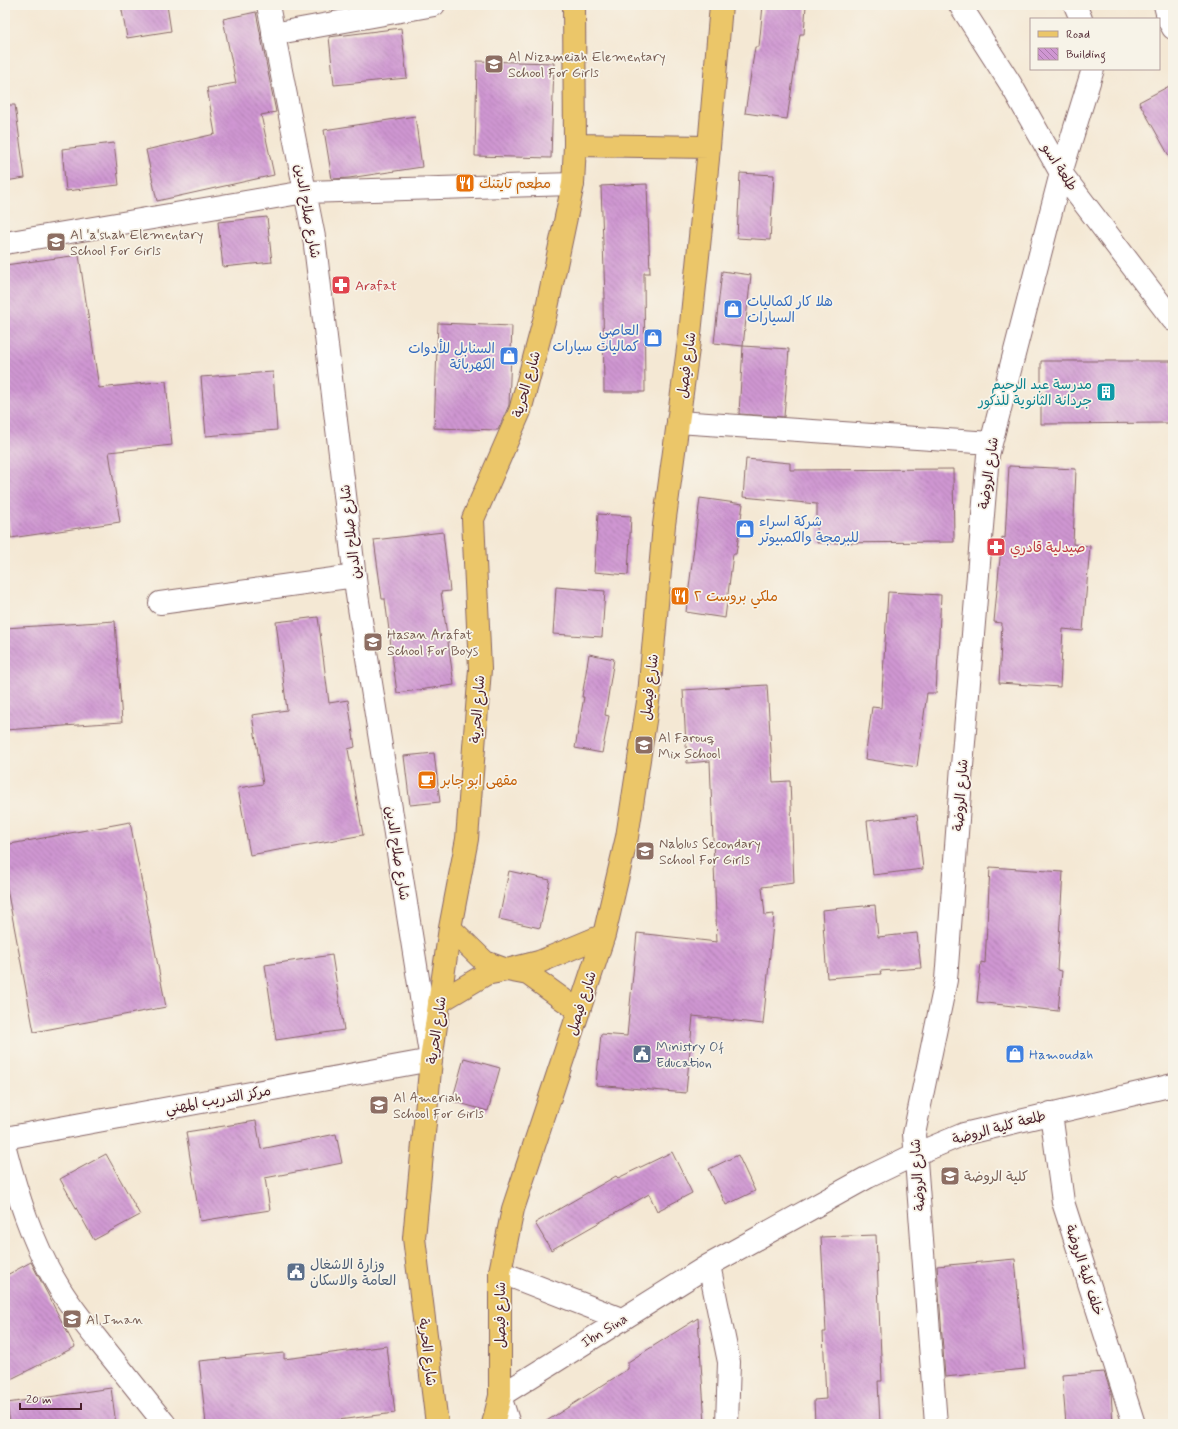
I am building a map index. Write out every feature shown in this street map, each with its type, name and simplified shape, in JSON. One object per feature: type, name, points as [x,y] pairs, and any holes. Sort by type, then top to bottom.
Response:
[{"type":"main road","name":"شارع الحرية","points":[[437,1424],[414,1238],[431,1060],[450,928],[467,839],[480,669],[473,519],[520,411],[545,317],[573,184],[575,145],[574,5]]},
{"type":"main road","name":"شارع فيصل","points":[[493,1424],[500,1396],[500,1272],[513,1209],[604,935],[627,837],[649,695],[664,526],[690,334],[709,147],[720,5]]},
{"type":"main road","points":[[575,145],[709,147]]},
{"type":"main road","points":[[450,928],[485,962],[507,970],[528,974],[579,1011]]},
{"type":"main road","points":[[439,1002],[486,974],[539,962],[604,935]]},
{"type":"street","name":"شارع صلاح الدين","points":[[268,5],[314,237],[355,576],[431,1060]]},
{"type":"street","points":[[274,34],[434,5]]},
{"type":"street","name":"طلعة اسو","points":[[960,5],[1010,82],[1061,173],[1173,320]]},
{"type":"street","points":[[1075,5],[1081,18]]},
{"type":"street","points":[[1165,5],[1169,21],[1173,28]]},
{"type":"street","name":"شارع الروضة","points":[[936,1424],[914,1134],[946,980],[962,758],[988,455],[1061,173],[1092,70]]},
{"type":"street","points":[[5,243],[305,192],[573,184]]},
{"type":"street","points":[[678,422],[990,443]]},
{"type":"street","points":[[160,603],[355,576]]},
{"type":"street","name":"مركز التدريب المهني","points":[[5,1138],[431,1060]]},
{"type":"street","name":"طلعة كلية الروضة","points":[[708,1265],[868,1176],[964,1134],[1173,1085]]},
{"type":"street","name":"خلف كلية الروضة","points":[[1051,1113],[1063,1202],[1134,1424]]},
{"type":"street","points":[[5,1148],[14,1210],[62,1294],[165,1424]]},
{"type":"street","points":[[708,1265],[729,1362],[728,1424]]},
{"type":"street","name":"Ibn Sina","points":[[500,1396],[708,1265]]},
{"type":"street","points":[[500,1272],[621,1319]]},
{"type":"street","points":[[500,1396],[509,1424]]},
{"type":"building","points":[[121,5],[167,5],[171,31],[127,38]]},
{"type":"building","points":[[763,5],[806,5],[804,34],[800,34],[787,119],[745,113],[755,47],[759,47]]},
{"type":"building","points":[[256,12],[276,112],[261,115],[274,175],[157,201],[146,150],[215,134],[207,88],[236,83],[223,19]]},
{"type":"building","points":[[401,28],[407,78],[334,85],[329,37]]},
{"type":"building","points":[[477,61],[554,63],[551,158],[475,156]]},
{"type":"building","points":[[1173,84],[1173,163],[1139,102]]},
{"type":"building","points":[[5,105],[15,105],[25,178],[5,181]]},
{"type":"building","points":[[415,116],[422,167],[349,178],[332,179],[324,130]]},
{"type":"building","points":[[114,143],[119,185],[66,191],[62,149]]},
{"type":"building","points":[[740,173],[774,175],[770,240],[737,238]]},
{"type":"building","points":[[647,184],[650,273],[644,273],[645,392],[604,392],[603,298],[605,298],[601,186]]},
{"type":"building","points":[[267,217],[272,262],[223,267],[218,222]]},
{"type":"building","points":[[79,255],[99,388],[166,381],[172,445],[109,452],[120,522],[11,538],[5,498],[5,265]]},
{"type":"building","name":"هلا كار لكماليات السيارات","points":[[722,271],[751,275],[743,346],[714,343]]},
{"type":"building","points":[[438,323],[512,326],[509,405],[498,430],[434,428]]},
{"type":"building","points":[[743,346],[789,349],[784,417],[739,414]]},
{"type":"building","name":"مدرسة عبد الرحيم جردانة الثانوية للذكور","points":[[1041,361],[1171,361],[1171,423],[1041,424]]},
{"type":"building","points":[[273,372],[277,430],[206,436],[201,377]]},
{"type":"building","points":[[746,459],[790,463],[790,470],[953,469],[954,542],[817,543],[817,504],[743,497]]},
{"type":"building","points":[[1009,466],[1076,469],[1073,544],[1090,546],[1083,631],[1063,629],[1060,687],[999,683],[1002,623],[994,622],[1002,537],[1005,538]]},
{"type":"building","points":[[700,498],[743,504],[736,554],[733,554],[725,618],[686,612]]},
{"type":"building","points":[[598,514],[631,516],[628,575],[594,572]]},
{"type":"building","points":[[443,532],[450,591],[441,592],[454,685],[397,693],[385,599],[382,599],[374,540]]},
{"type":"building","points":[[556,587],[605,591],[602,637],[553,634]]},
{"type":"building","points":[[888,592],[941,595],[936,693],[927,693],[917,767],[865,759],[872,707],[881,708]]},
{"type":"building","points":[[318,617],[329,703],[348,700],[355,747],[348,749],[363,835],[250,855],[238,788],[263,784],[252,715],[287,710],[276,622]]},
{"type":"building","points":[[115,621],[122,722],[5,730],[5,628]]},
{"type":"building","points":[[589,654],[614,659],[605,715],[609,716],[602,753],[575,748],[584,697],[582,697]]},
{"type":"building","points":[[767,685],[773,782],[790,781],[794,883],[762,887],[765,915],[774,914],[763,1024],[693,1016],[686,1093],[596,1085],[601,1034],[627,1036],[637,933],[717,942],[710,761],[687,763],[683,690]]},
{"type":"building","points":[[434,753],[440,802],[410,805],[404,756]]},
{"type":"building","points":[[917,815],[923,869],[873,875],[867,821]]},
{"type":"building","points":[[130,822],[166,1007],[34,1032],[5,878],[5,845]]},
{"type":"building","points":[[990,867],[1063,872],[1057,970],[1062,971],[1058,1011],[977,1002],[981,962],[985,963]]},
{"type":"building","points":[[509,871],[550,880],[540,928],[499,919]]},
{"type":"building","points":[[875,905],[878,937],[917,933],[921,968],[880,971],[881,974],[827,978],[822,910]]},
{"type":"building","points":[[332,955],[344,1030],[276,1040],[265,965]]},
{"type":"building","points":[[464,1058],[500,1068],[488,1111],[452,1101]]},
{"type":"building","points":[[256,1121],[261,1149],[336,1134],[342,1163],[265,1178],[270,1210],[200,1221],[186,1132]]},
{"type":"building","points":[[672,1152],[692,1193],[657,1211],[649,1194],[551,1250],[535,1223],[616,1176],[618,1178]]},
{"type":"building","points":[[106,1154],[140,1215],[94,1240],[60,1179]]},
{"type":"building","points":[[738,1155],[755,1191],[726,1205],[709,1169]]},
{"type":"building","points":[[876,1235],[882,1381],[878,1381],[880,1424],[815,1424],[814,1400],[826,1399],[823,1332],[826,1332],[821,1237]]},
{"type":"building","points":[[1015,1259],[1025,1369],[945,1377],[937,1266]]},
{"type":"building","points":[[31,1262],[75,1347],[5,1382],[5,1276]]},
{"type":"building","points":[[698,1318],[705,1424],[542,1424],[628,1369],[628,1362]]},
{"type":"building","points":[[387,1346],[395,1413],[305,1424],[206,1424],[199,1361],[284,1353],[284,1359]]},
{"type":"building","points":[[1104,1372],[1111,1392],[1113,1424],[1066,1424],[1062,1375]]},
{"type":"building","points":[[111,1388],[116,1424],[10,1424],[7,1403]]},
{"type":"place","name":"Al Nizameiah Elementary School For Girls","points":[[494,64]]},
{"type":"place","name":"مطعم تايتنك","points":[[465,183]]},
{"type":"place","name":"Al 'a'shah Elementary School For Girls","points":[[56,242]]},
{"type":"place","name":"Arafat","points":[[341,285]]},
{"type":"place","name":"هلا كار لكماليات السيارات","points":[[733,309]]},
{"type":"place","name":"العاصي كماليات سيارات","points":[[653,338]]},
{"type":"place","name":"السنابل للأدوات الكهربائة","points":[[509,356]]},
{"type":"place","name":"مدرسة عبد الرحيم جردانة الثانوية للذكور","points":[[1106,392]]},
{"type":"place","name":"شركة اسراء للبرمجة والكمبيوتر","points":[[745,529]]},
{"type":"place","name":"صيدلية قادري","points":[[996,547]]},
{"type":"place","name":"ملكي بروست ٢","points":[[680,596]]},
{"type":"place","name":"Hasan Arafat School For Boys","points":[[373,642]]},
{"type":"place","name":"Al Farouq Mix School","points":[[644,745]]},
{"type":"place","name":"مقهى ابو جابر","points":[[427,780]]},
{"type":"place","name":"Nablus Secondary School For Girls","points":[[645,851]]},
{"type":"place","name":"Ministry Of Education","points":[[642,1054]]},
{"type":"place","name":"Hamoudah","points":[[1015,1054]]},
{"type":"place","name":"Al Ameriah School For Girls","points":[[379,1105]]},
{"type":"place","name":"كلية الروضة","points":[[950,1176]]},
{"type":"place","name":"وزارة الاشغال العامة والاسكان","points":[[296,1272]]},
{"type":"place","name":"Al Iman","points":[[72,1319]]}]
